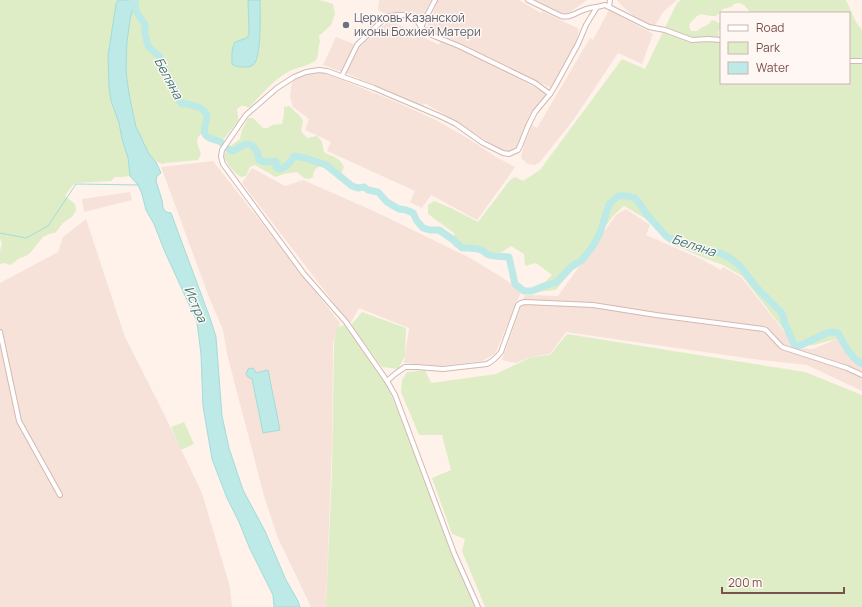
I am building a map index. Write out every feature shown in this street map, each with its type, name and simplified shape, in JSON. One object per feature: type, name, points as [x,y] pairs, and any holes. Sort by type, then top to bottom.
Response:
[{"type":"street","points":[[421,27],[435,0]]},
{"type":"street","points":[[528,0],[566,17],[582,10],[605,5],[649,27],[665,30],[692,40],[720,40]]},
{"type":"street","points":[[609,7],[610,0]]},
{"type":"street","points":[[478,607],[454,553],[395,395],[346,322],[304,274],[223,164],[221,157],[222,150],[246,115],[271,93],[294,77],[306,72],[319,70],[327,71],[374,88],[442,117],[456,124],[489,146],[503,153],[509,154],[518,150],[535,112],[555,86],[578,44],[586,25],[597,7]]},
{"type":"street","points":[[342,76],[357,45],[386,17],[406,15],[414,18],[429,34],[459,46],[535,84],[550,94]]},
{"type":"street","points":[[850,61],[862,61]]},
{"type":"street","points":[[387,381],[405,367],[443,369],[487,364],[491,362],[500,352],[518,305],[525,302],[593,305],[763,329],[766,330],[782,347],[847,368],[862,375]]},
{"type":"street","points":[[0,332],[19,421],[60,495]]},
{"type":"shaded area","points":[[379,0],[431,0],[424,14],[415,17],[407,13],[386,14],[378,10]]},
{"type":"shaded area","points":[[438,0],[519,0],[541,13],[542,11],[579,29],[576,42],[551,88],[462,44],[426,30]]},
{"type":"shaded area","points":[[534,0],[587,0],[566,15]]},
{"type":"shaded area","points":[[617,0],[677,0],[663,12],[654,27],[635,17]]},
{"type":"shaded area","points":[[609,10],[653,34],[642,64],[618,53],[574,119],[540,162],[535,165],[528,164],[521,158],[524,145],[532,125],[537,128],[590,38],[593,40]]},
{"type":"shaded area","points":[[390,20],[439,45],[441,40],[546,93],[545,97],[529,120],[517,147],[509,152],[503,151],[424,103],[423,106],[346,73],[359,48]]},
{"type":"shaded area","points":[[336,37],[354,44],[342,72],[323,65]]},
{"type":"shaded area","points":[[318,72],[327,74],[394,101],[436,120],[515,167],[477,220],[431,195],[422,208],[410,202],[415,191],[327,151],[331,142],[305,130],[309,119],[293,107],[290,97],[291,87],[293,81]]},
{"type":"shaded area","points":[[213,161],[340,323],[333,343],[332,443],[326,607],[311,607],[277,536],[264,496],[227,354],[223,330],[209,297],[161,167]]},
{"type":"shaded area","points":[[252,168],[285,186],[303,180],[378,213],[472,259],[506,280],[521,292],[495,354],[482,361],[440,366],[404,363],[409,328],[359,308],[350,324],[242,183]]},
{"type":"shaded area","points":[[130,192],[132,200],[84,212],[82,199]]},
{"type":"shaded area","points":[[626,209],[650,225],[646,235],[701,259],[721,270],[723,267],[741,277],[797,348],[813,349],[837,339],[862,369],[862,391],[807,365],[753,359],[566,332],[550,354],[530,357],[516,363],[502,360],[525,295],[558,296],[616,215]]},
{"type":"shaded area","points":[[86,219],[125,337],[202,493],[230,587],[232,607],[0,607],[0,283],[58,252],[63,237]]},
{"type":"green space","points":[[0,0],[118,0],[116,4],[108,56],[111,101],[119,123],[128,158],[130,176],[115,177],[111,181],[76,183],[65,196],[75,204],[76,210],[73,216],[63,223],[55,233],[43,237],[26,256],[10,265],[4,263],[0,264],[0,251],[2,243],[0,238]]},
{"type":"green space","points":[[135,0],[248,0],[249,34],[247,38],[235,42],[259,47],[260,0],[320,0],[333,4],[335,14],[331,25],[319,36],[320,42],[318,56],[314,62],[282,76],[267,88],[249,108],[243,106],[237,109],[238,121],[224,139],[210,135],[207,132],[200,135],[197,140],[201,154],[198,160],[162,164],[150,155],[138,133],[129,96],[126,55],[128,27]]},
{"type":"green space","points":[[681,0],[846,0],[856,22],[862,30],[862,365],[840,338],[814,345],[797,347],[742,276],[723,265],[669,243],[651,222],[624,206],[614,215],[556,290],[535,292],[552,275],[536,263],[525,266],[524,254],[511,246],[496,256],[454,247],[454,233],[428,214],[428,205],[434,201],[478,222],[510,180],[515,177],[523,181],[540,170],[622,59],[645,69],[677,3]]},
{"type":"green space","points":[[289,106],[300,116],[303,121],[301,131],[307,138],[317,136],[319,138],[322,142],[325,153],[340,161],[344,167],[342,172],[339,174],[320,166],[313,173],[313,177],[309,179],[304,178],[297,172],[275,177],[255,165],[250,167],[246,176],[239,176],[229,165],[224,156],[229,147],[240,139],[242,130],[248,118],[253,118],[263,128],[282,124],[284,107]]},
{"type":"green space","points":[[362,312],[406,328],[405,356],[398,369],[382,367],[351,325]]},
{"type":"green space","points":[[345,325],[388,387],[475,607],[326,607],[332,470],[334,344],[337,327]]},
{"type":"green space","points":[[567,334],[805,372],[862,395],[862,607],[485,607],[462,551],[465,539],[452,534],[432,478],[451,470],[442,435],[419,435],[401,392],[402,380],[407,372],[425,370],[431,383],[496,374],[531,357],[550,355]]},
{"type":"green space","points":[[184,422],[194,444],[181,450],[171,427]]},
{"type":"water","name":"Истра","points":[[118,0],[135,0],[127,42],[126,67],[130,99],[136,127],[149,154],[156,162],[161,173],[157,176],[156,181],[163,208],[166,212],[171,213],[216,337],[222,416],[229,448],[243,490],[265,531],[286,580],[300,607],[274,607],[273,595],[227,498],[212,459],[203,406],[201,354],[197,322],[154,224],[146,210],[138,185],[130,176],[128,158],[119,123],[111,101],[108,56],[116,4]]},
{"type":"water","points":[[248,0],[260,0],[258,54],[253,65],[248,67],[239,67],[232,64],[232,50],[235,42],[247,38],[249,34]]},
{"type":"water","points":[[248,369],[254,369],[256,373],[268,370],[280,430],[263,433],[252,379],[246,374]]},
{"type":"waterway","name":"Беляна","points":[[133,0],[135,1],[136,11],[145,25],[145,34],[148,46],[161,58],[168,77],[175,87],[176,96],[181,103],[195,106],[206,113],[207,117],[204,129],[206,136],[221,142],[229,150],[233,151],[239,147],[249,144],[252,145],[256,150],[259,160],[264,162],[275,161],[277,163],[276,167],[279,169],[288,164],[294,156],[326,165],[352,186],[358,188],[364,187],[368,190],[378,192],[387,202],[399,209],[413,213],[423,228],[439,230],[462,248],[477,248],[489,255],[509,257],[515,284],[524,291],[532,291],[557,282],[571,267],[582,260],[593,246],[600,233],[609,204],[618,196],[635,198],[647,215],[667,237],[693,247],[720,253],[730,258],[740,266],[757,288],[782,313],[794,344],[799,346],[827,333],[838,333],[851,354],[862,364]]},
{"type":"waterway","points":[[0,233],[26,238],[48,226],[76,184],[138,185]]},
{"type":"place","name":"Церковь Казанской иконы Божией Матери","points":[[346,25]]}]
